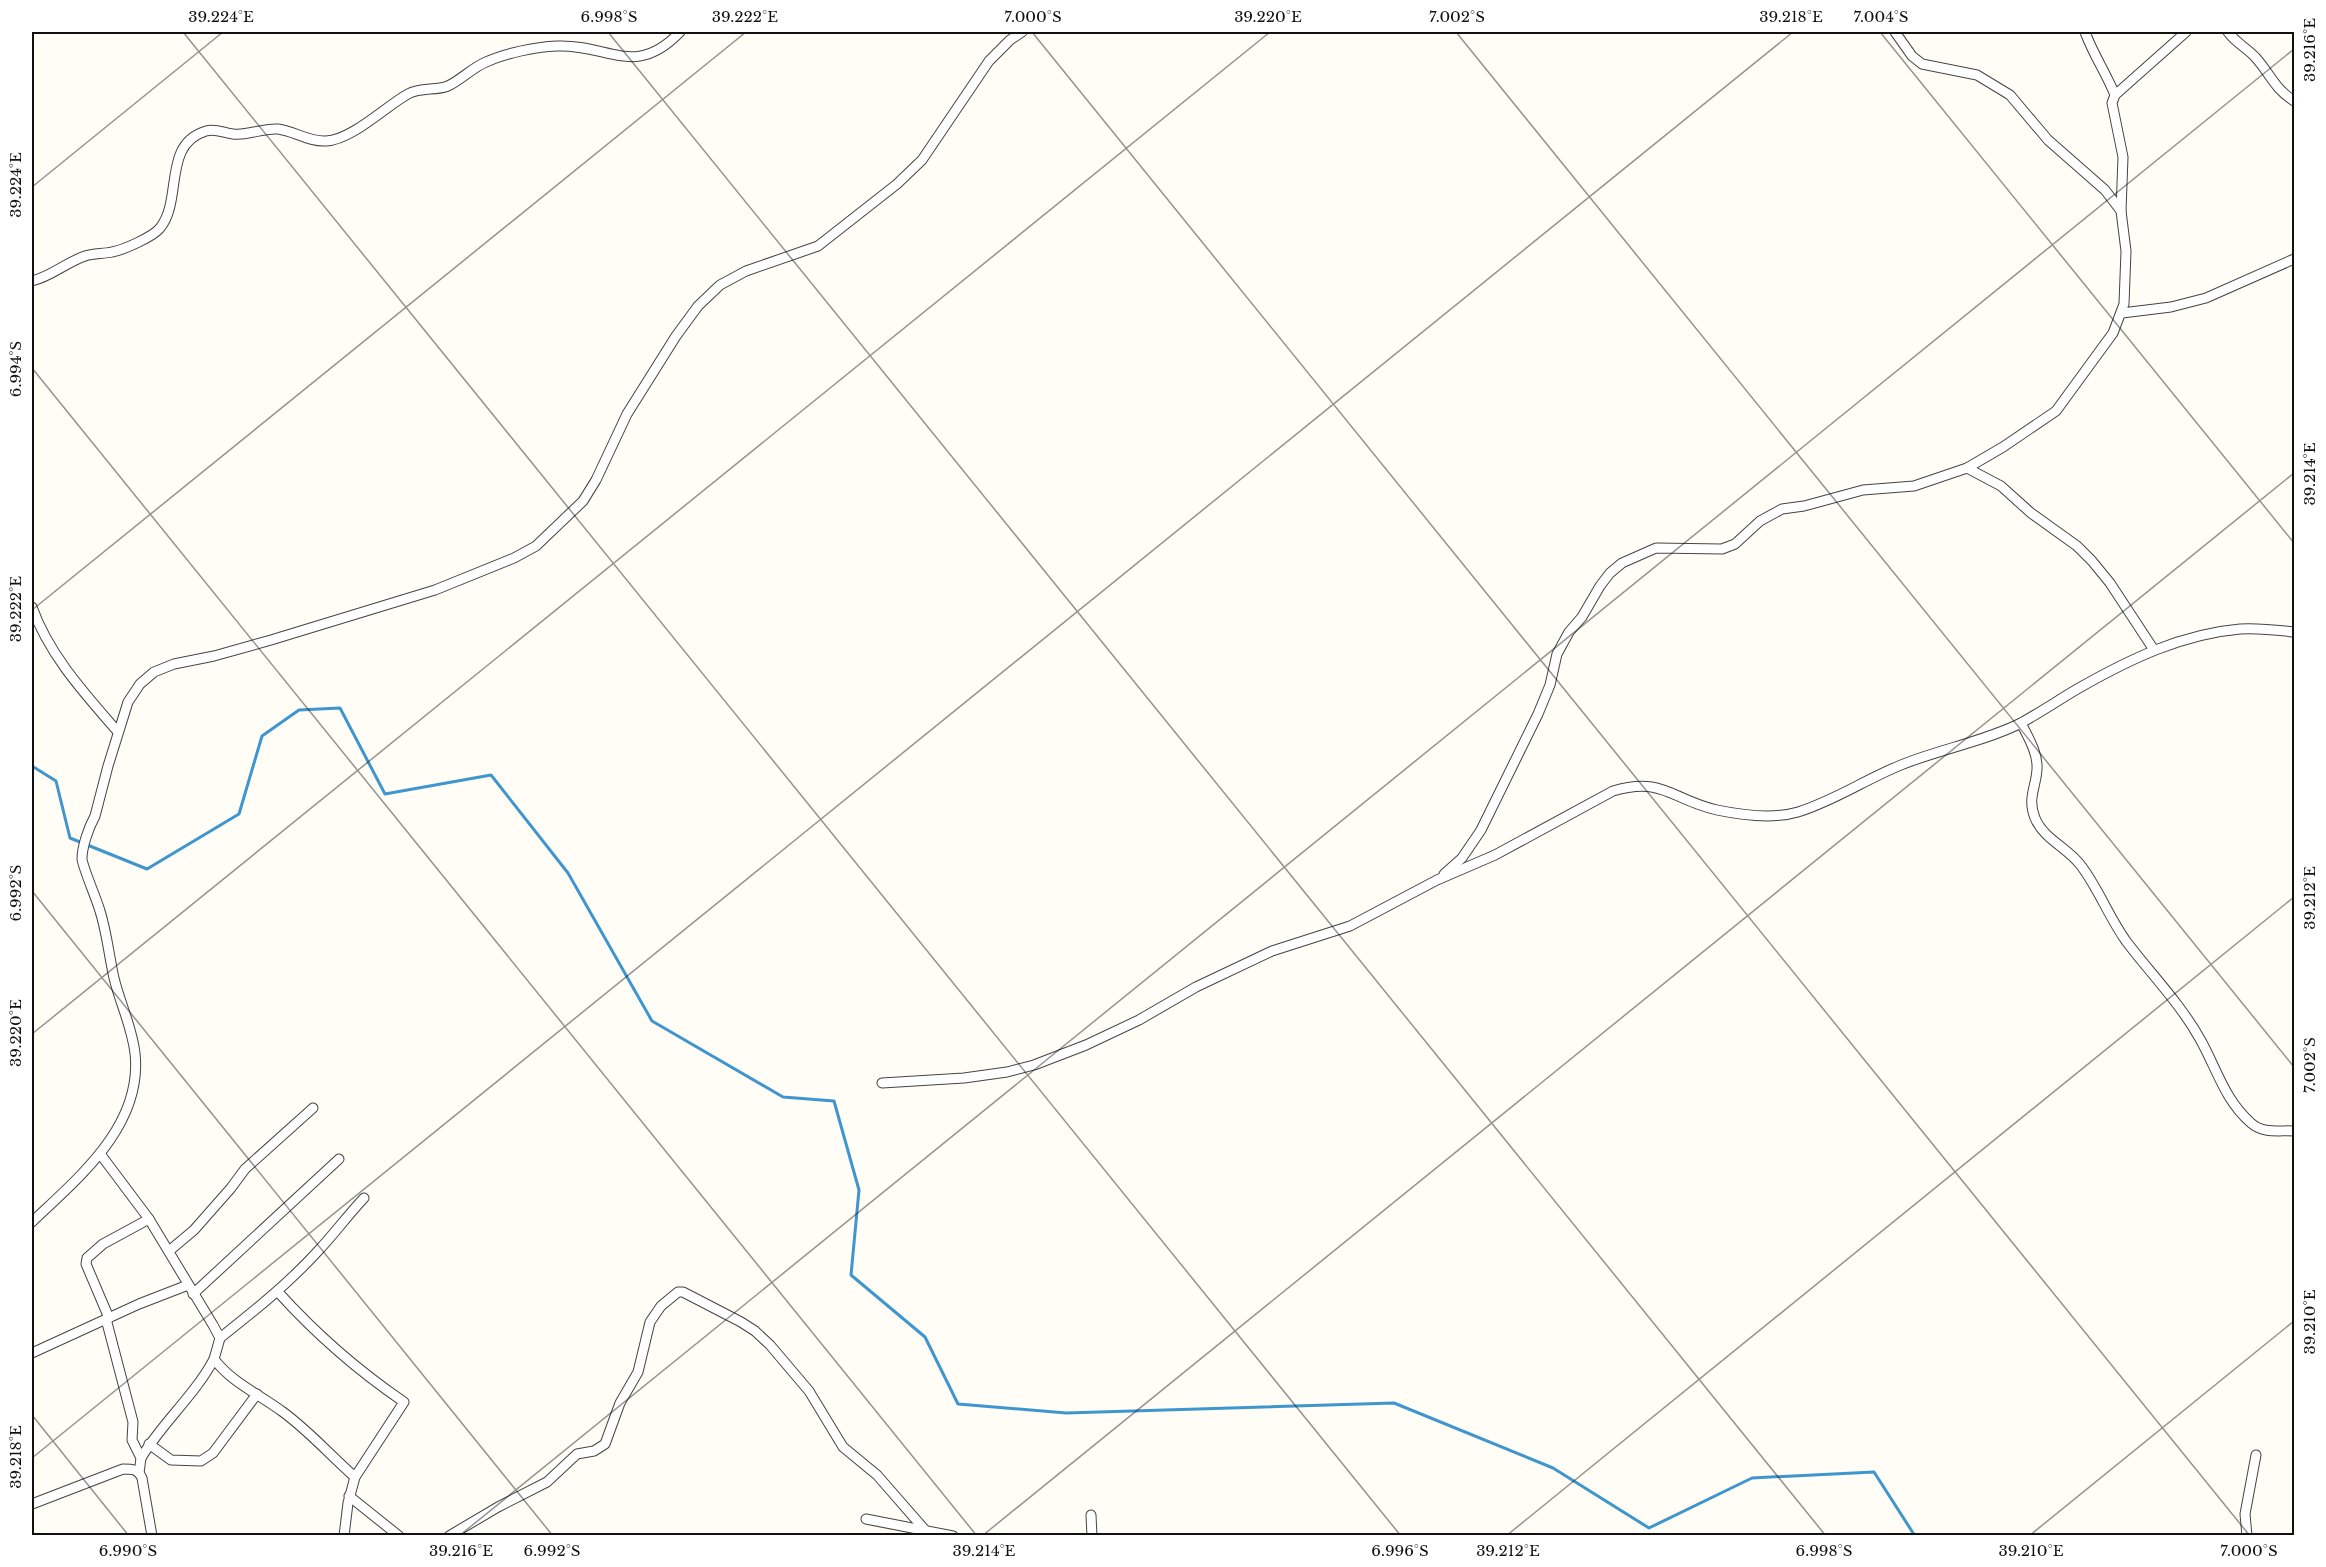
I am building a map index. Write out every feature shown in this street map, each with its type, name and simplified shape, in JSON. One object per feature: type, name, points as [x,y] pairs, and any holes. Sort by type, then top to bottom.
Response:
[{"type":"street","points":[[32,281],[52,275],[86,256],[110,253],[124,248],[159,230],[168,214],[177,161],[181,151],[199,134],[209,130],[234,134],[269,129],[281,130],[327,142],[364,125],[391,104],[411,93],[446,87],[494,59],[558,46],[580,47],[610,55],[645,55],[663,47],[680,32]]},
{"type":"street","points":[[32,1222],[101,1155],[129,1104],[135,1055],[114,979],[101,914],[82,860],[118,732],[128,702],[140,684],[154,672],[174,664],[214,656],[271,640],[435,590],[514,558],[536,546],[583,501],[596,480],[627,414],[676,336],[698,306],[720,285],[746,271],[818,246],[897,184],[922,160],[989,61],[1010,40],[1022,32]]},
{"type":"street","points":[[1895,32],[1912,56],[1922,64],[1977,75],[2010,95],[2048,140],[2105,190],[2121,211]]},
{"type":"street","points":[[2085,32],[2090,48],[2115,95]]},
{"type":"street","points":[[1437,880],[1472,846],[1538,714],[1550,685],[1557,654],[1600,586],[1610,573],[1623,563],[1656,548],[1722,549],[1735,544],[1760,521],[1782,509],[1804,506],[1863,490],[1914,486],[1967,468],[2056,411],[2113,333],[2124,304],[2126,251],[2121,211],[2123,157],[2112,103],[2115,95],[2186,32]]},
{"type":"street","points":[[2228,32],[2259,62],[2275,86],[2295,101]]},
{"type":"street","points":[[2122,314],[2171,307],[2206,298],[2295,259]]},
{"type":"street","points":[[1967,468],[2001,486],[2031,513],[2078,546],[2109,584],[2154,650]]},
{"type":"street","points":[[32,607],[48,643],[80,687],[118,732]]},
{"type":"street","points":[[882,1083],[964,1078],[1007,1072],[1086,1046],[1139,1020],[1196,987],[1272,951],[1350,926],[1437,880],[1495,855],[1613,792],[1632,786],[1660,788],[1716,810],[1772,815],[1795,813],[1831,799],[1901,765],[2021,723],[2080,687],[2154,650],[2188,638],[2224,631],[2242,629],[2295,632]]},
{"type":"street","points":[[2021,723],[2034,750],[2037,767],[2031,791],[2031,806],[2036,820],[2051,840],[2078,861],[2126,941],[2162,984],[2199,1038],[2223,1090],[2242,1113],[2252,1125],[2262,1130],[2295,1131]]},
{"type":"street","points":[[169,1251],[194,1230],[245,1169],[313,1108]]},
{"type":"street","points":[[101,1155],[149,1219],[220,1338]]},
{"type":"street","points":[[193,1294],[339,1159]]},
{"type":"street","points":[[152,1536],[139,1473],[141,1458],[149,1444],[206,1374],[214,1359],[220,1338],[278,1292],[364,1198]]},
{"type":"street","points":[[141,1458],[132,1440],[133,1422],[108,1318],[86,1264],[87,1258],[103,1244],[149,1219]]},
{"type":"street","points":[[32,1353],[188,1285]]},
{"type":"street","points":[[278,1292],[311,1328],[344,1357],[404,1402],[355,1477],[349,1496],[344,1536]]},
{"type":"street","points":[[449,1536],[498,1507],[548,1482],[578,1454],[594,1451],[605,1444],[620,1403],[638,1372],[650,1322],[661,1306],[678,1292],[683,1292],[741,1322],[770,1345],[809,1391],[843,1447],[877,1475],[925,1530]]},
{"type":"street","points":[[214,1359],[229,1376],[284,1413],[355,1477]]},
{"type":"street","points":[[149,1444],[171,1460],[201,1461],[213,1453],[257,1394]]},
{"type":"street","points":[[2244,1535],[2245,1514],[2256,1455]]},
{"type":"street","points":[[32,1504],[123,1469],[132,1469],[139,1473]]},
{"type":"street","points":[[349,1496],[399,1536]]},
{"type":"street","points":[[1091,1515],[1092,1536]]},
{"type":"street","points":[[866,1519],[953,1536]]},
{"type":"waterway","points":[[32,766],[56,781],[70,838],[147,869],[239,814],[262,736],[299,710],[340,708],[385,794],[491,775],[568,873],[652,1021],[783,1097],[834,1101],[859,1190],[851,1275],[925,1337],[958,1404],[1066,1413],[1394,1403],[1553,1468],[1649,1528],[1752,1478],[1874,1472],[1915,1536]]}]
